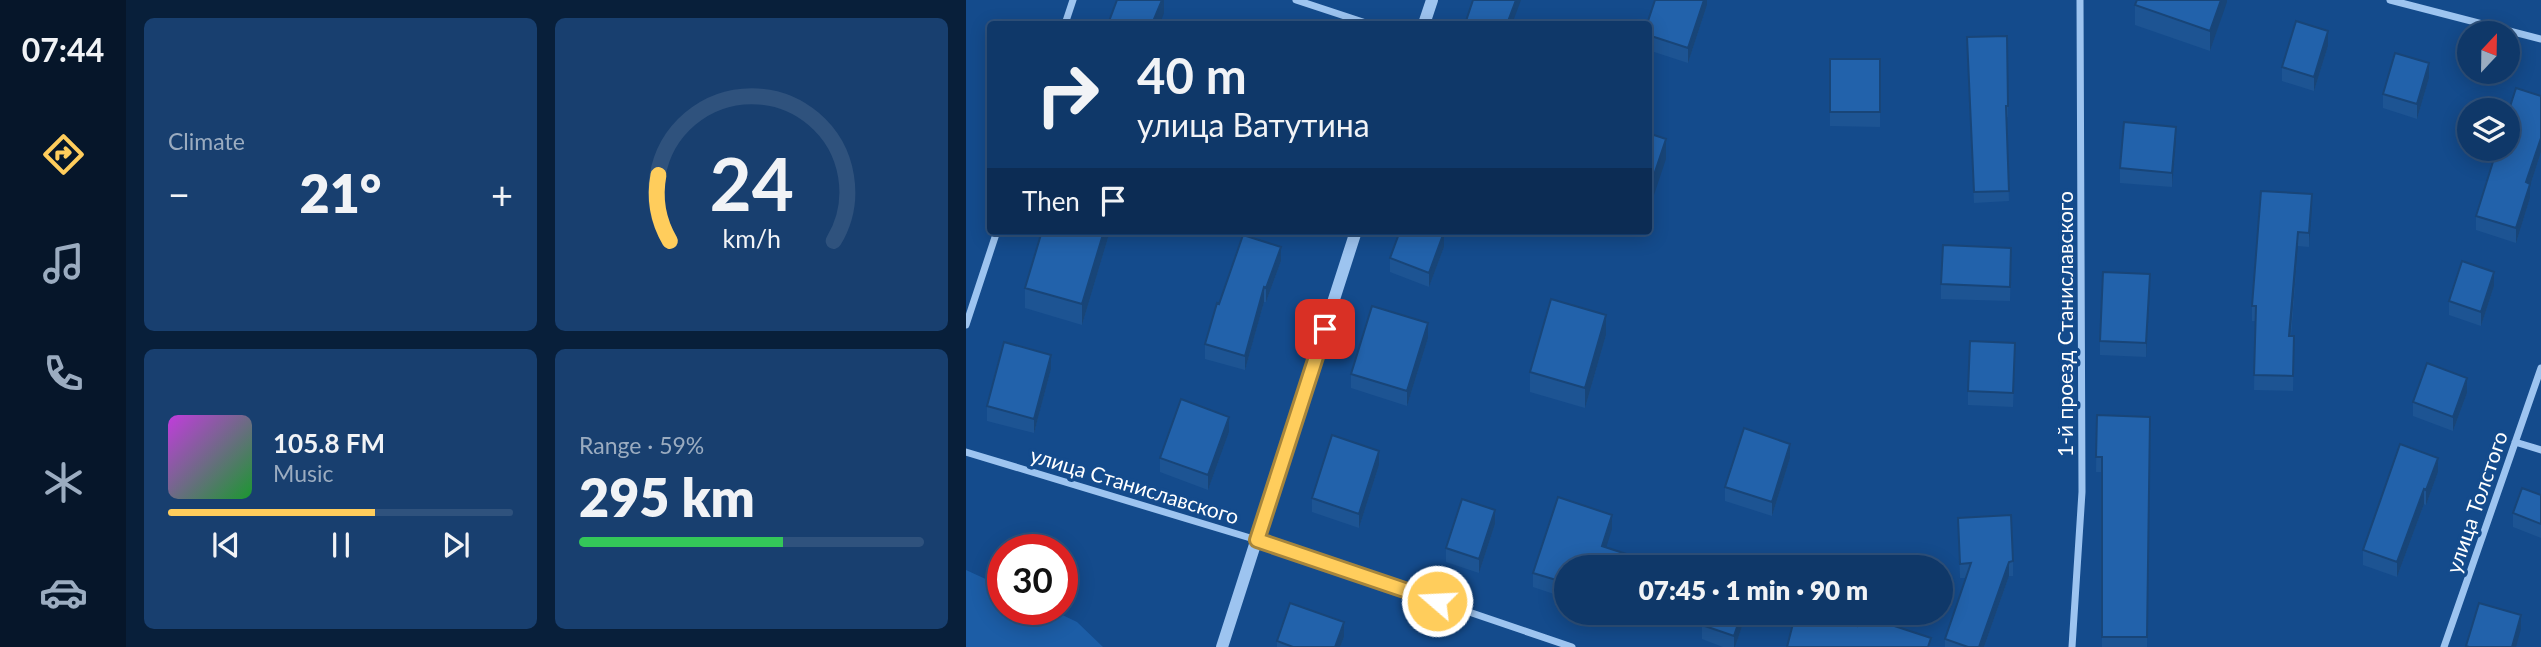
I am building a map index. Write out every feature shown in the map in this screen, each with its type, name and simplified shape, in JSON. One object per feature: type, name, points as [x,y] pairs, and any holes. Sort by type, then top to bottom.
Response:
[{"type":"street","points":[[1066,21],[1073,0]]},
{"type":"street","points":[[1296,0],[1360,21]]},
{"type":"street","points":[[1425,21],[1432,0]]},
{"type":"street","name":"1-й проезд Станиславского","points":[[2072,647],[2082,492],[2080,0]]},
{"type":"street","points":[[2390,0],[2541,39]]},
{"type":"street","points":[[966,325],[996,235]]},
{"type":"street","points":[[1222,647],[1355,235]]},
{"type":"street","name":"улица Толстого","points":[[2444,647],[2541,368]]},
{"type":"street","points":[[2515,442],[2541,450]]},
{"type":"street","name":"улица Станиславского","points":[[966,452],[1257,540],[1568,646]]},
{"type":"shaded area","points":[[966,570],[987,580],[987,625],[1078,623],[1103,647],[966,647]]},
{"type":"building","points":[[1117,0],[1162,0],[1153,21],[1109,21]]},
{"type":"building","points":[[1473,0],[1516,0],[1508,21],[1466,21]]},
{"type":"building","points":[[1655,0],[1704,0],[1688,48],[1652,36],[1652,21],[1648,21]]},
{"type":"building","points":[[2137,0],[2221,0],[2210,31],[2135,5]]},
{"type":"building","points":[[2296,21],[2328,31],[2314,77],[2282,67]]},
{"type":"building","points":[[2007,36],[2009,191],[1974,192],[1967,37]]},
{"type":"building","points":[[2395,53],[2429,63],[2417,104],[2383,94]]},
{"type":"building","points":[[1830,59],[1880,59],[1880,112],[1830,112]]},
{"type":"building","points":[[2516,88],[2541,96],[2541,138],[2526,182],[2530,184],[2516,228],[2476,216],[2493,161],[2520,161],[2520,98],[2513,98]]},
{"type":"building","points":[[2124,122],[2176,127],[2172,173],[2120,168]]},
{"type":"building","points":[[1652,134],[1666,139],[1652,181]]},
{"type":"building","points":[[2261,191],[2312,194],[2309,233],[2298,232],[2289,336],[2294,336],[2293,376],[2254,375],[2256,306],[2252,306]]},
{"type":"building","points":[[1041,235],[1103,235],[1082,304],[1025,288]]},
{"type":"building","points":[[1243,235],[1281,247],[1266,288],[1264,287],[1245,356],[1205,344],[1217,303],[1219,304]]},
{"type":"building","points":[[1399,235],[1443,235],[1429,273],[1390,258]]},
{"type":"building","points":[[1943,245],[2011,248],[2010,287],[1941,284]]},
{"type":"building","points":[[2462,261],[2494,272],[2481,312],[2449,301]]},
{"type":"building","points":[[2103,272],[2150,274],[2146,343],[2100,341]]},
{"type":"building","points":[[1551,299],[1606,315],[1585,388],[1530,372]]},
{"type":"building","points":[[1372,306],[1428,323],[1407,391],[1351,374]]},
{"type":"building","points":[[1970,341],[2015,343],[2013,393],[1968,391]]},
{"type":"building","points":[[1004,342],[1051,355],[1034,419],[987,406]]},
{"type":"building","points":[[2427,363],[2467,378],[2453,417],[2413,402]]},
{"type":"building","points":[[1181,399],[1229,417],[1208,475],[1160,458]]},
{"type":"building","points":[[2097,415],[2150,417],[2147,637],[2102,637],[2102,457],[2096,457]]},
{"type":"building","points":[[1744,428],[1790,444],[1772,502],[1725,487]]},
{"type":"building","points":[[1332,435],[1379,451],[1359,514],[1312,498]]},
{"type":"building","points":[[2400,444],[2438,458],[2397,562],[2363,550]]},
{"type":"building","points":[[2522,488],[2541,495],[2541,524],[2513,513]]},
{"type":"building","points":[[1558,497],[1612,515],[1602,546],[1629,555],[1554,555],[1554,579],[1533,573]]},
{"type":"building","points":[[1462,499],[1495,510],[1479,559],[1446,548]]},
{"type":"building","points":[[2011,515],[2013,561],[2009,562],[1979,647],[1968,647],[1945,639],[1950,625],[1953,625],[1953,616],[1971,563],[1960,564],[1958,518]]},
{"type":"building","points":[[1290,603],[1344,622],[1335,647],[1293,647],[1277,641]]},
{"type":"building","points":[[2479,603],[2521,615],[2512,647],[2466,646]]},
{"type":"building","points":[[1702,625],[1738,625],[1734,636]]},
{"type":"building","points":[[1793,625],[1891,625],[1931,638],[1928,647],[1787,647]]},
{"type":"route","points":[[1325,329],[1257,540],[1437,601]]}]
